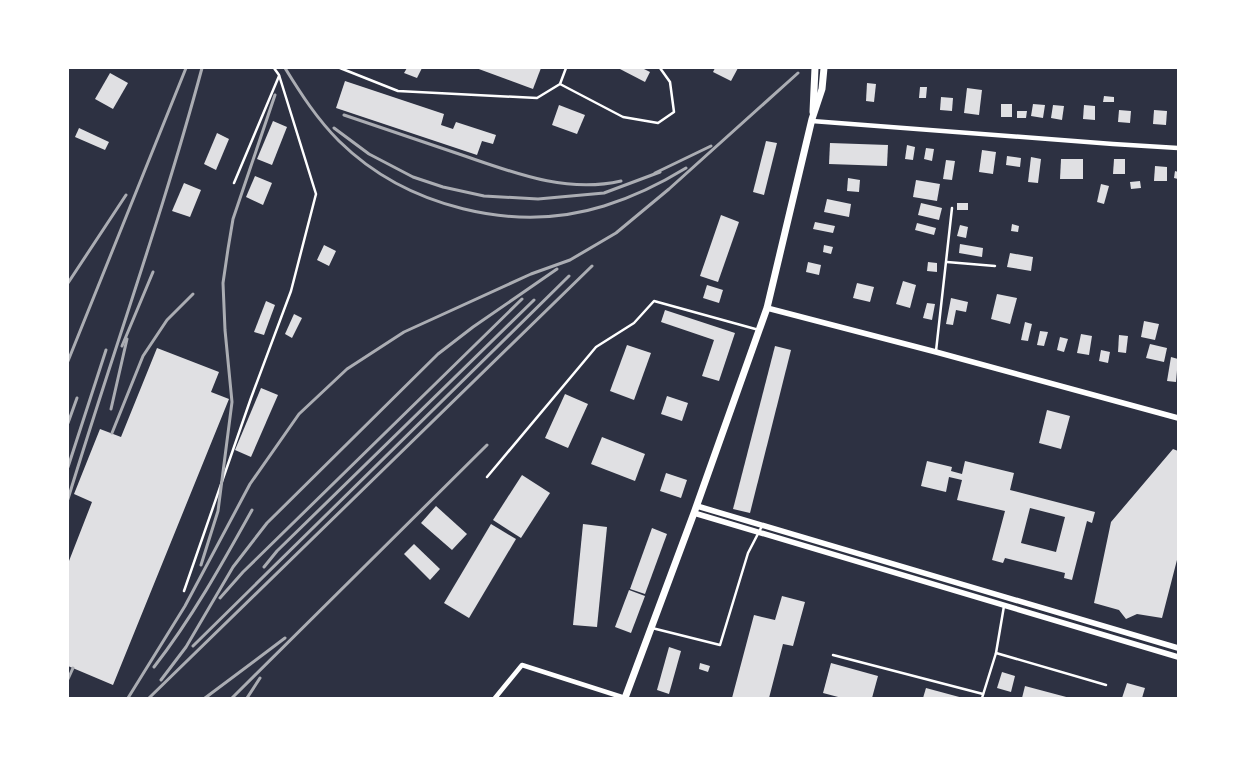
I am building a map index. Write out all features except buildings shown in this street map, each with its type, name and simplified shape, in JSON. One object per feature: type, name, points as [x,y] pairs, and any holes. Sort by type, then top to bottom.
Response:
[{"type":"main road","points":[[812,120],[815,68]]},
{"type":"main road","points":[[625,698],[767,308],[812,120],[822,89],[824,68]]},
{"type":"street","points":[[812,120],[1178,148]]},
{"type":"street","points":[[767,308],[1178,418]]},
{"type":"street","points":[[695,510],[762,526],[1178,648]]},
{"type":"street","points":[[695,510],[760,533],[1178,657]]},
{"type":"street","points":[[495,698],[522,665],[625,698]]},
{"type":"lane","points":[[184,591],[251,398],[291,291],[316,194],[279,76],[274,68]]},
{"type":"lane","points":[[340,68],[398,91],[537,98],[560,84],[566,68]]},
{"type":"lane","points":[[560,84],[623,116],[658,123],[674,112],[670,82],[660,68]]},
{"type":"lane","points":[[234,183],[279,76]]},
{"type":"lane","points":[[936,352],[952,208]]},
{"type":"lane","points":[[946,262],[995,266]]},
{"type":"lane","points":[[488,477],[596,347],[634,323],[654,301],[760,330]]},
{"type":"lane","points":[[651,627],[720,645],[748,553],[762,526]]},
{"type":"lane","points":[[833,655],[983,696],[996,653],[1004,606]]},
{"type":"lane","points":[[996,653],[1106,685]]},
{"type":"railway","points":[[68,361],[186,68]]},
{"type":"railway","points":[[68,499],[154,230],[202,68]]},
{"type":"railway","points":[[285,68],[316,115],[339,141],[366,164],[396,183],[429,198],[463,209],[498,215],[534,217],[570,214],[625,199],[656,185],[686,168]]},
{"type":"railway","points":[[128,698],[185,606],[250,484],[299,414],[347,369],[404,332],[531,274],[570,260],[616,233],[669,189],[798,73]]},
{"type":"railway","points":[[201,565],[218,511],[232,402],[225,330],[223,283],[228,249],[233,219],[275,95]]},
{"type":"railway","points":[[344,115],[499,168],[539,179],[580,185],[621,181]]},
{"type":"railway","points":[[334,128],[369,154],[413,177],[443,187],[484,196],[538,199],[604,193],[660,172]]},
{"type":"railway","points":[[655,173],[711,146]]},
{"type":"railway","points":[[68,283],[126,195]]},
{"type":"railway","points":[[149,698],[592,266]]},
{"type":"railway","points":[[161,680],[186,647],[233,567],[267,523],[438,354],[473,327],[557,269]]},
{"type":"railway","points":[[122,346],[153,272]]},
{"type":"railway","points":[[193,646],[569,276]]},
{"type":"railway","points":[[112,433],[143,356],[167,320],[193,294]]},
{"type":"railway","points":[[220,598],[243,572],[522,299]]},
{"type":"railway","points":[[264,567],[277,551],[534,300]]},
{"type":"railway","points":[[111,409],[127,339]]},
{"type":"railway","points":[[68,467],[106,350]]},
{"type":"railway","points":[[68,423],[77,398]]},
{"type":"railway","points":[[232,698],[487,445]]},
{"type":"railway","points":[[154,667],[194,610],[252,510]]},
{"type":"railway","points":[[205,698],[285,638]]},
{"type":"railway","points":[[68,679],[73,668]]},
{"type":"railway","points":[[247,698],[260,678]]}]
